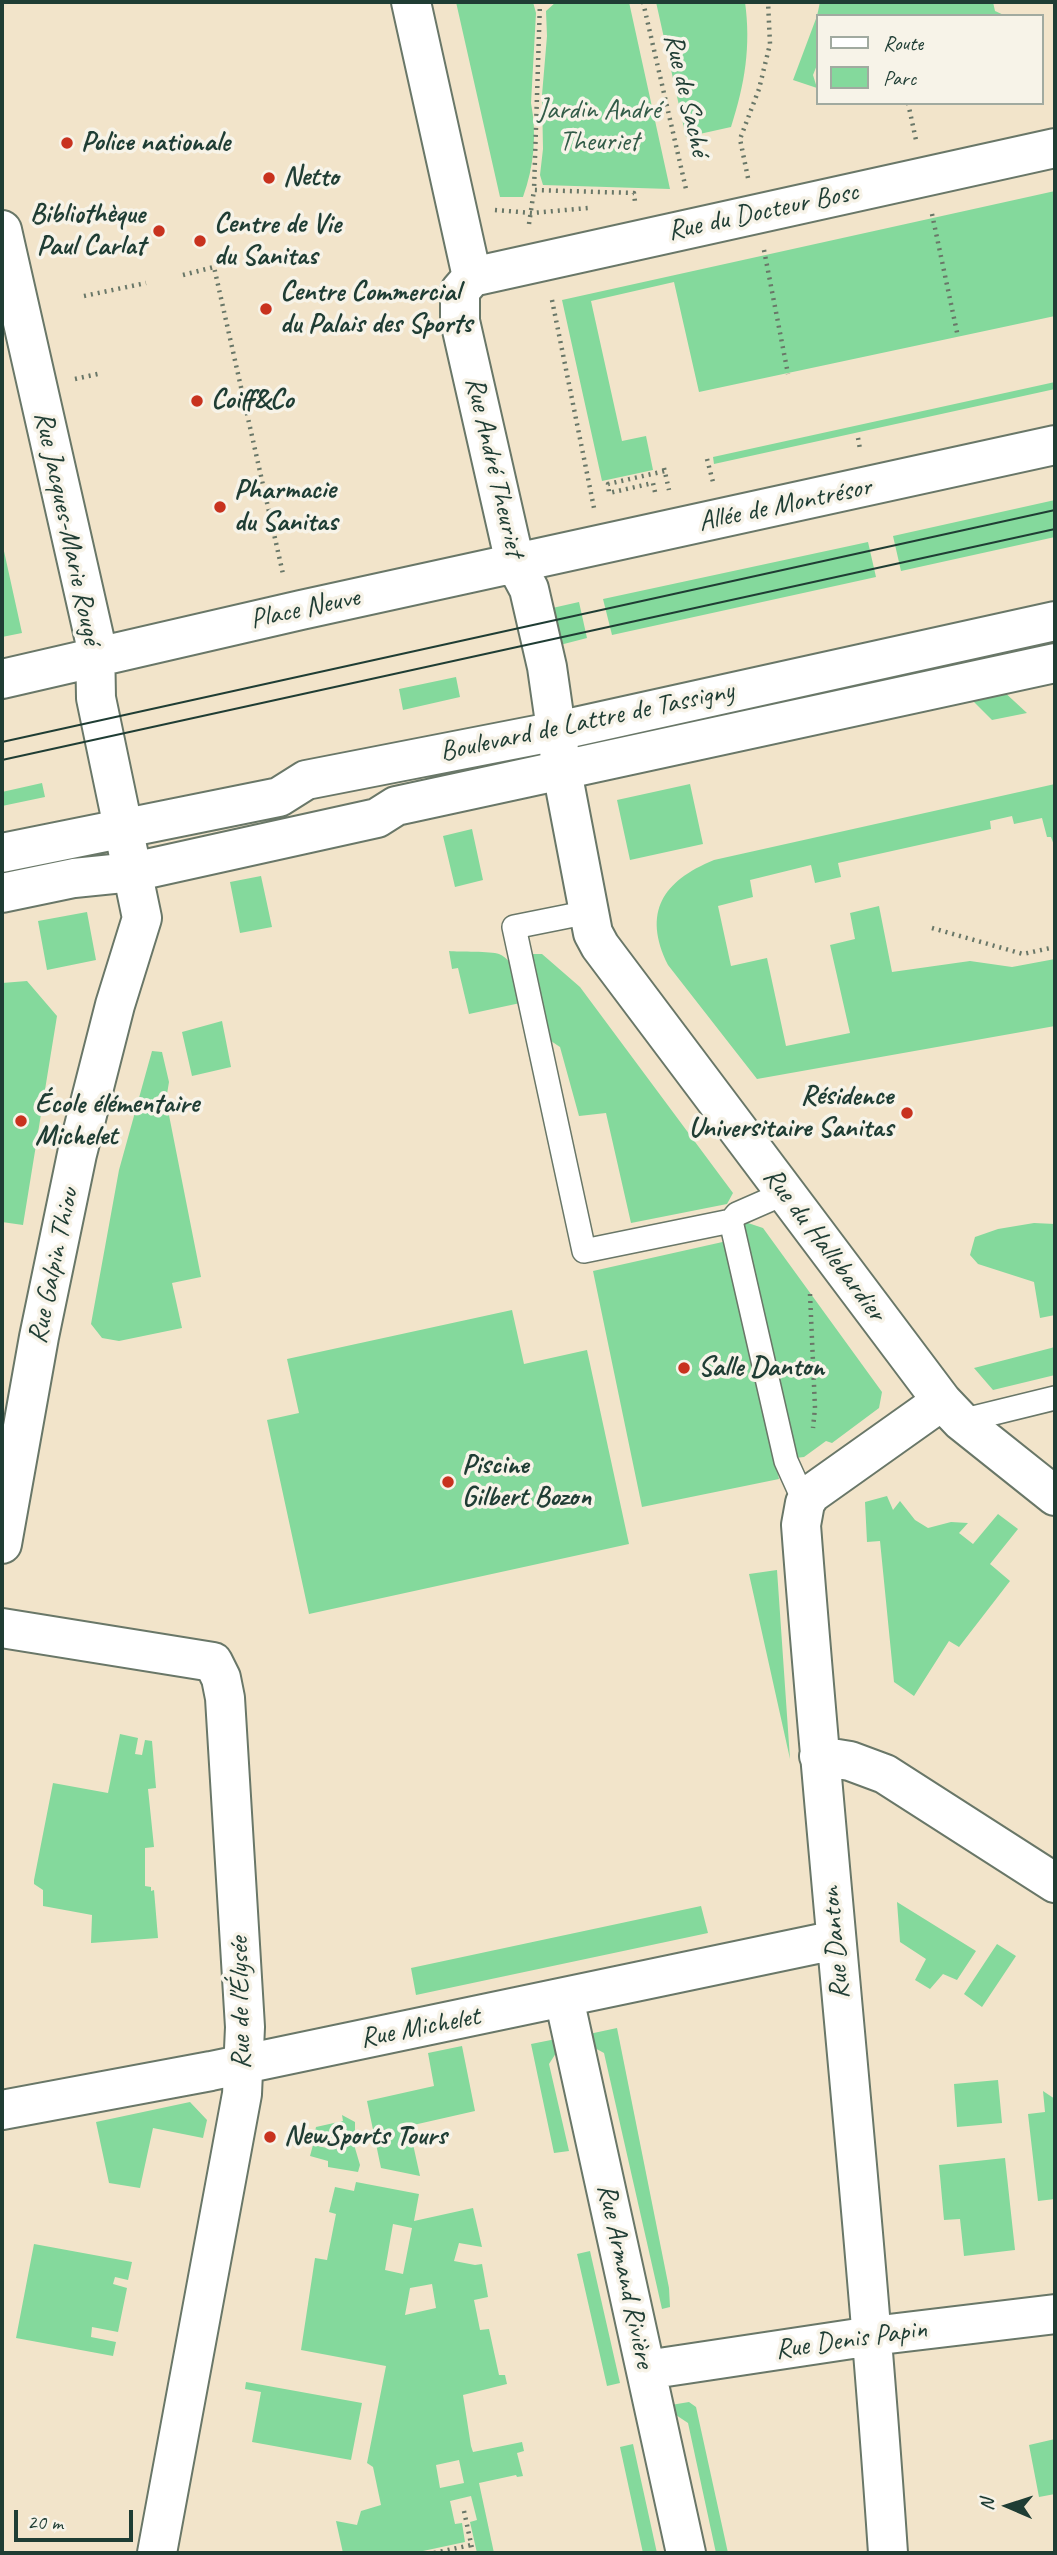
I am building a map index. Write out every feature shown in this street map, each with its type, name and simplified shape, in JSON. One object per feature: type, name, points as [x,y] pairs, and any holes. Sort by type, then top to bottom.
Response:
[{"type":"street","points":[[411,2],[472,277]]},
{"type":"street","name":"Rue du Docteur Bosc","points":[[472,277],[1055,148]]},
{"type":"street","name":"Rue Jacques-Marie Rougé","points":[[2,230],[95,641],[96,698],[122,827]]},
{"type":"street","name":"Rue André Theuriet","points":[[472,277],[460,291],[460,321],[515,563],[529,589],[547,667],[562,771]]},
{"type":"street","name":"Allée de Montrésor","points":[[515,563],[1055,445]]},
{"type":"street","name":"Place Neuve","points":[[2,679],[515,563]]},
{"type":"street","name":"Boulevard de Lattre de Tassigny","points":[[2,853],[279,797],[306,780],[325,775],[557,731],[1055,621]]},
{"type":"street","name":"Boulevard de Lattre de Tassigny","points":[[2,893],[74,878],[133,872],[377,818],[396,806],[1055,663]]},
{"type":"street","name":"Rue du Hallebardier","points":[[562,771],[593,933],[600,946],[951,1411],[1055,1496]]},
{"type":"street","name":"Rue Galpin Thiou","points":[[2,1544],[36,1356],[77,1154],[115,1004],[142,918],[122,827]]},
{"type":"street","points":[[805,1503],[811,1494],[951,1411]]},
{"type":"street","name":"Rue Danton","points":[[805,1503],[801,1525],[819,1756],[872,2336],[888,2553]]},
{"type":"street","name":"Rue de l'Élysée","points":[[2,1628],[214,1662],[225,1698],[246,2026],[242,2094],[157,2553]]},
{"type":"street","points":[[819,1756],[850,1761],[885,1774],[1055,1883]]},
{"type":"street","name":"Rue Michelet","points":[[2,2110],[243,2064],[836,1940]]},
{"type":"street","name":"Rue Armand Rivière","points":[[564,1998],[686,2553]]},
{"type":"street","name":"Rue Denis Papin","points":[[646,2370],[872,2336],[1055,2314]]},
{"type":"lane","points":[[589,912],[514,927],[584,1251],[731,1221],[737,1214],[785,1193]]},
{"type":"lane","points":[[731,1221],[786,1461],[805,1503]]},
{"type":"lane","points":[[951,1411],[1055,1398]]},
{"type":"path","points":[[533,200],[540,2]]},
{"type":"path","name":"Rue de Saché","points":[[643,2],[688,198]]},
{"type":"path","points":[[750,187],[740,139],[759,89],[770,44],[768,2]]},
{"type":"path","points":[[908,105],[918,149]]},
{"type":"path","points":[[534,190],[634,193],[635,203]]},
{"type":"path","points":[[622,204],[648,202]]},
{"type":"path","points":[[493,209],[532,213],[597,207]]},
{"type":"path","points":[[931,211],[958,337]]},
{"type":"path","points":[[763,247],[788,374]]},
{"type":"path","points":[[183,275],[214,267],[285,585]]},
{"type":"path","points":[[85,296],[146,283]]},
{"type":"path","points":[[551,294],[595,508]]},
{"type":"path","points":[[707,459],[715,491]]},
{"type":"path","points":[[657,504],[653,484],[609,493],[608,484],[665,469],[669,488]]},
{"type":"path","points":[[932,928],[1023,954],[1055,947]]},
{"type":"path","points":[[811,1292],[809,1302],[815,1408],[812,1440]]},
{"type":"path","points":[[464,2511],[473,2553]]},
{"type":"path","points":[[434,2553],[471,2545]]},
{"type":"green space","name":"Jardin André Theuriet","points":[[456,2],[533,2],[536,13],[531,103],[534,138],[532,162],[523,197],[500,197]]},
{"type":"green space","name":"Jardin André Theuriet","points":[[556,2],[629,2],[670,189],[543,185],[540,175],[546,11]]},
{"type":"green space","name":"Jardin André Theuriet","points":[[656,2],[745,2],[746,65],[731,127],[686,137]]},
{"type":"green space","points":[[820,2],[993,2],[995,11],[1002,14],[817,14]]},
{"type":"green space","points":[[816,19],[816,68],[813,75],[816,88],[793,80]]},
{"type":"green space","points":[[1055,191],[1055,316],[699,392],[674,282],[591,301],[622,441],[646,436],[653,470],[602,481],[562,300]]},
{"type":"green space","points":[[1055,382],[1055,389],[714,464],[713,457]]},
{"type":"green space","points":[[1055,500],[1055,537],[901,571],[893,536]]},
{"type":"green space","points":[[2,542],[22,633],[2,637]]},
{"type":"green space","points":[[868,542],[876,577],[612,635],[603,599]]},
{"type":"green space","points":[[579,602],[587,638],[556,646],[548,609]]},
{"type":"green space","points":[[456,677],[460,697],[403,710],[399,689]]},
{"type":"green space","points":[[1001,689],[1027,713],[992,720],[970,698]]},
{"type":"green space","points":[[42,783],[45,797],[2,806],[2,792]]},
{"type":"green space","points":[[690,784],[703,844],[630,860],[617,800]]},
{"type":"green space","points":[[1055,784],[1055,848],[1051,837],[1047,837],[1042,818],[1014,824],[1012,816],[990,821],[991,829],[838,863],[841,877],[815,883],[811,865],[750,880],[753,897],[718,906],[731,966],[767,958],[786,1046],[850,1033],[830,945],[855,939],[850,913],[879,906],[892,972],[970,961],[1012,967],[1055,959],[1055,1026],[757,1079],[668,965],[657,929],[662,900],[670,888],[696,868],[714,860]]},
{"type":"green space","points":[[472,829],[483,880],[455,887],[443,836]]},
{"type":"green space","points":[[261,876],[272,927],[240,933],[230,882]]},
{"type":"green space","points":[[87,912],[96,960],[47,970],[38,921]]},
{"type":"green space","points":[[449,951],[495,953],[505,957],[517,975],[525,1002],[469,1014],[458,968],[452,969]]},
{"type":"green space","points":[[533,954],[542,954],[580,987],[733,1193],[727,1204],[631,1223],[606,1113],[579,1116],[560,1047],[542,1035],[527,961]]},
{"type":"green space","name":"École élémentaire Michelet","points":[[27,981],[57,1016],[23,1225],[2,1222],[2,983]]},
{"type":"green space","points":[[222,1021],[231,1067],[192,1076],[182,1032]]},
{"type":"green space","points":[[152,1051],[162,1052],[169,1082],[166,1100],[201,1277],[172,1283],[182,1328],[119,1341],[102,1338],[91,1324],[119,1170]]},
{"type":"green space","points":[[742,1221],[763,1228],[882,1392],[879,1408],[832,1443],[826,1441],[804,1457],[795,1458]]},
{"type":"green space","points":[[1034,1223],[1055,1224],[1055,1315],[1040,1318],[1034,1282],[978,1264],[970,1255],[975,1237],[998,1229]]},
{"type":"green space","name":"Salle Danton","points":[[727,1241],[779,1479],[642,1507],[593,1271]]},
{"type":"green space","name":"Piscine Gilbert Bozon","points":[[512,1310],[524,1364],[587,1350],[629,1544],[309,1614],[267,1420],[299,1413],[287,1359]]},
{"type":"green space","points":[[1055,1347],[1055,1375],[993,1390],[974,1368]]},
{"type":"green space","points":[[887,1496],[893,1510],[900,1501],[915,1520],[928,1528],[951,1522],[968,1523],[959,1533],[973,1544],[998,1514],[1018,1529],[990,1564],[1010,1581],[959,1647],[949,1641],[914,1696],[894,1682],[880,1541],[867,1542],[865,1502]]},
{"type":"green space","points":[[777,1570],[790,1759],[749,1574]]},
{"type":"green space","points":[[120,1734],[138,1738],[135,1754],[142,1755],[145,1740],[152,1741],[156,1788],[148,1789],[154,1847],[145,1848],[145,1886],[151,1887],[151,1891],[154,1890],[158,1938],[91,1943],[92,1915],[43,1906],[43,1890],[34,1884],[34,1880],[53,1783],[108,1793]]},
{"type":"green space","points":[[897,1902],[976,1951],[957,1980],[943,1974],[930,1989],[915,1980],[926,1959],[900,1942]]},
{"type":"green space","points":[[701,1906],[708,1933],[416,1995],[411,1968]]},
{"type":"green space","points":[[997,1944],[1016,1956],[982,2007],[964,1994]]},
{"type":"green space","points":[[617,2028],[669,2288],[670,2307],[662,2309],[604,2053],[591,2046],[589,2034]]},
{"type":"green space","points":[[556,2039],[558,2050],[549,2064],[569,2151],[554,2153],[531,2044]]},
{"type":"green space","points":[[462,2046],[475,2111],[409,2126],[420,2176],[381,2168],[367,2101],[434,2086],[428,2053]]},
{"type":"green space","points":[[998,2080],[1002,2123],[957,2127],[954,2084]]},
{"type":"green space","points":[[1043,2091],[1055,2099],[1055,2199],[1038,2201],[1028,2114],[1045,2112]]},
{"type":"green space","points":[[190,2102],[207,2120],[203,2138],[153,2128],[140,2188],[109,2183],[96,2122]]},
{"type":"green space","points":[[342,2115],[355,2122],[355,2148],[360,2165],[358,2172],[328,2167],[328,2161],[310,2156],[313,2145],[327,2148],[329,2140],[314,2136],[316,2127],[343,2121]]},
{"type":"green space","points":[[1005,2158],[1015,2250],[964,2256],[960,2219],[944,2220],[939,2165]]},
{"type":"green space","points":[[356,2182],[419,2194],[414,2221],[473,2208],[482,2247],[459,2243],[454,2261],[482,2264],[488,2297],[474,2300],[480,2330],[489,2329],[499,2375],[505,2375],[507,2384],[463,2395],[471,2446],[473,2452],[522,2442],[524,2451],[517,2453],[523,2476],[479,2483],[494,2553],[477,2553],[470,2522],[477,2520],[471,2496],[450,2501],[455,2524],[462,2523],[465,2542],[423,2553],[343,2553],[336,2521],[357,2525],[361,2511],[381,2505],[373,2467],[367,2463],[386,2366],[301,2350],[315,2258],[327,2260],[336,2214],[329,2212],[335,2187],[354,2191]],"holes":[[[393,2224],[412,2228],[403,2274],[385,2270]],[[432,2284],[436,2308],[405,2315],[410,2288]],[[459,2460],[464,2483],[440,2488],[436,2465]]]},
{"type":"green space","points":[[34,2244],[132,2262],[128,2280],[115,2277],[113,2284],[127,2288],[118,2332],[92,2327],[91,2337],[116,2342],[113,2356],[16,2338]]},
{"type":"green space","points":[[590,2251],[620,2383],[607,2386],[577,2254]]},
{"type":"green space","points":[[246,2382],[362,2403],[351,2460],[252,2442],[261,2392],[245,2389]]},
{"type":"green space","points":[[689,2402],[696,2407],[728,2553],[716,2553],[688,2423],[673,2413],[671,2405]]},
{"type":"green space","points":[[1055,2439],[1055,2494],[1039,2497],[1029,2445]]},
{"type":"green space","points":[[633,2444],[657,2553],[643,2553],[620,2447]]},
{"type":"tram line","points":[[2,742],[1055,510]]},
{"type":"tram line","points":[[2,760],[1055,529]]},
{"type":"place","name":"Police nationale","points":[[67,143]]},
{"type":"place","name":"Netto","points":[[269,178]]},
{"type":"place","name":"Bibliothèque Paul Carlat","points":[[159,231]]},
{"type":"place","name":"Centre de Vie du Sanitas","points":[[200,241]]},
{"type":"place","name":"Centre Commercial du Palais des Sports","points":[[266,309]]},
{"type":"place","name":"Coiff&Co","points":[[197,401]]},
{"type":"place","name":"Pharmacie du Sanitas","points":[[220,507]]},
{"type":"place","name":"Résidence Universitaire Sanitas","points":[[907,1113]]},
{"type":"place","name":"École élémentaire Michelet","points":[[21,1121]]},
{"type":"place","name":"Salle Danton","points":[[684,1368]]},
{"type":"place","name":"Piscine Gilbert Bozon","points":[[448,1482]]},
{"type":"place","name":"NewSports Tours","points":[[270,2137]]}]
